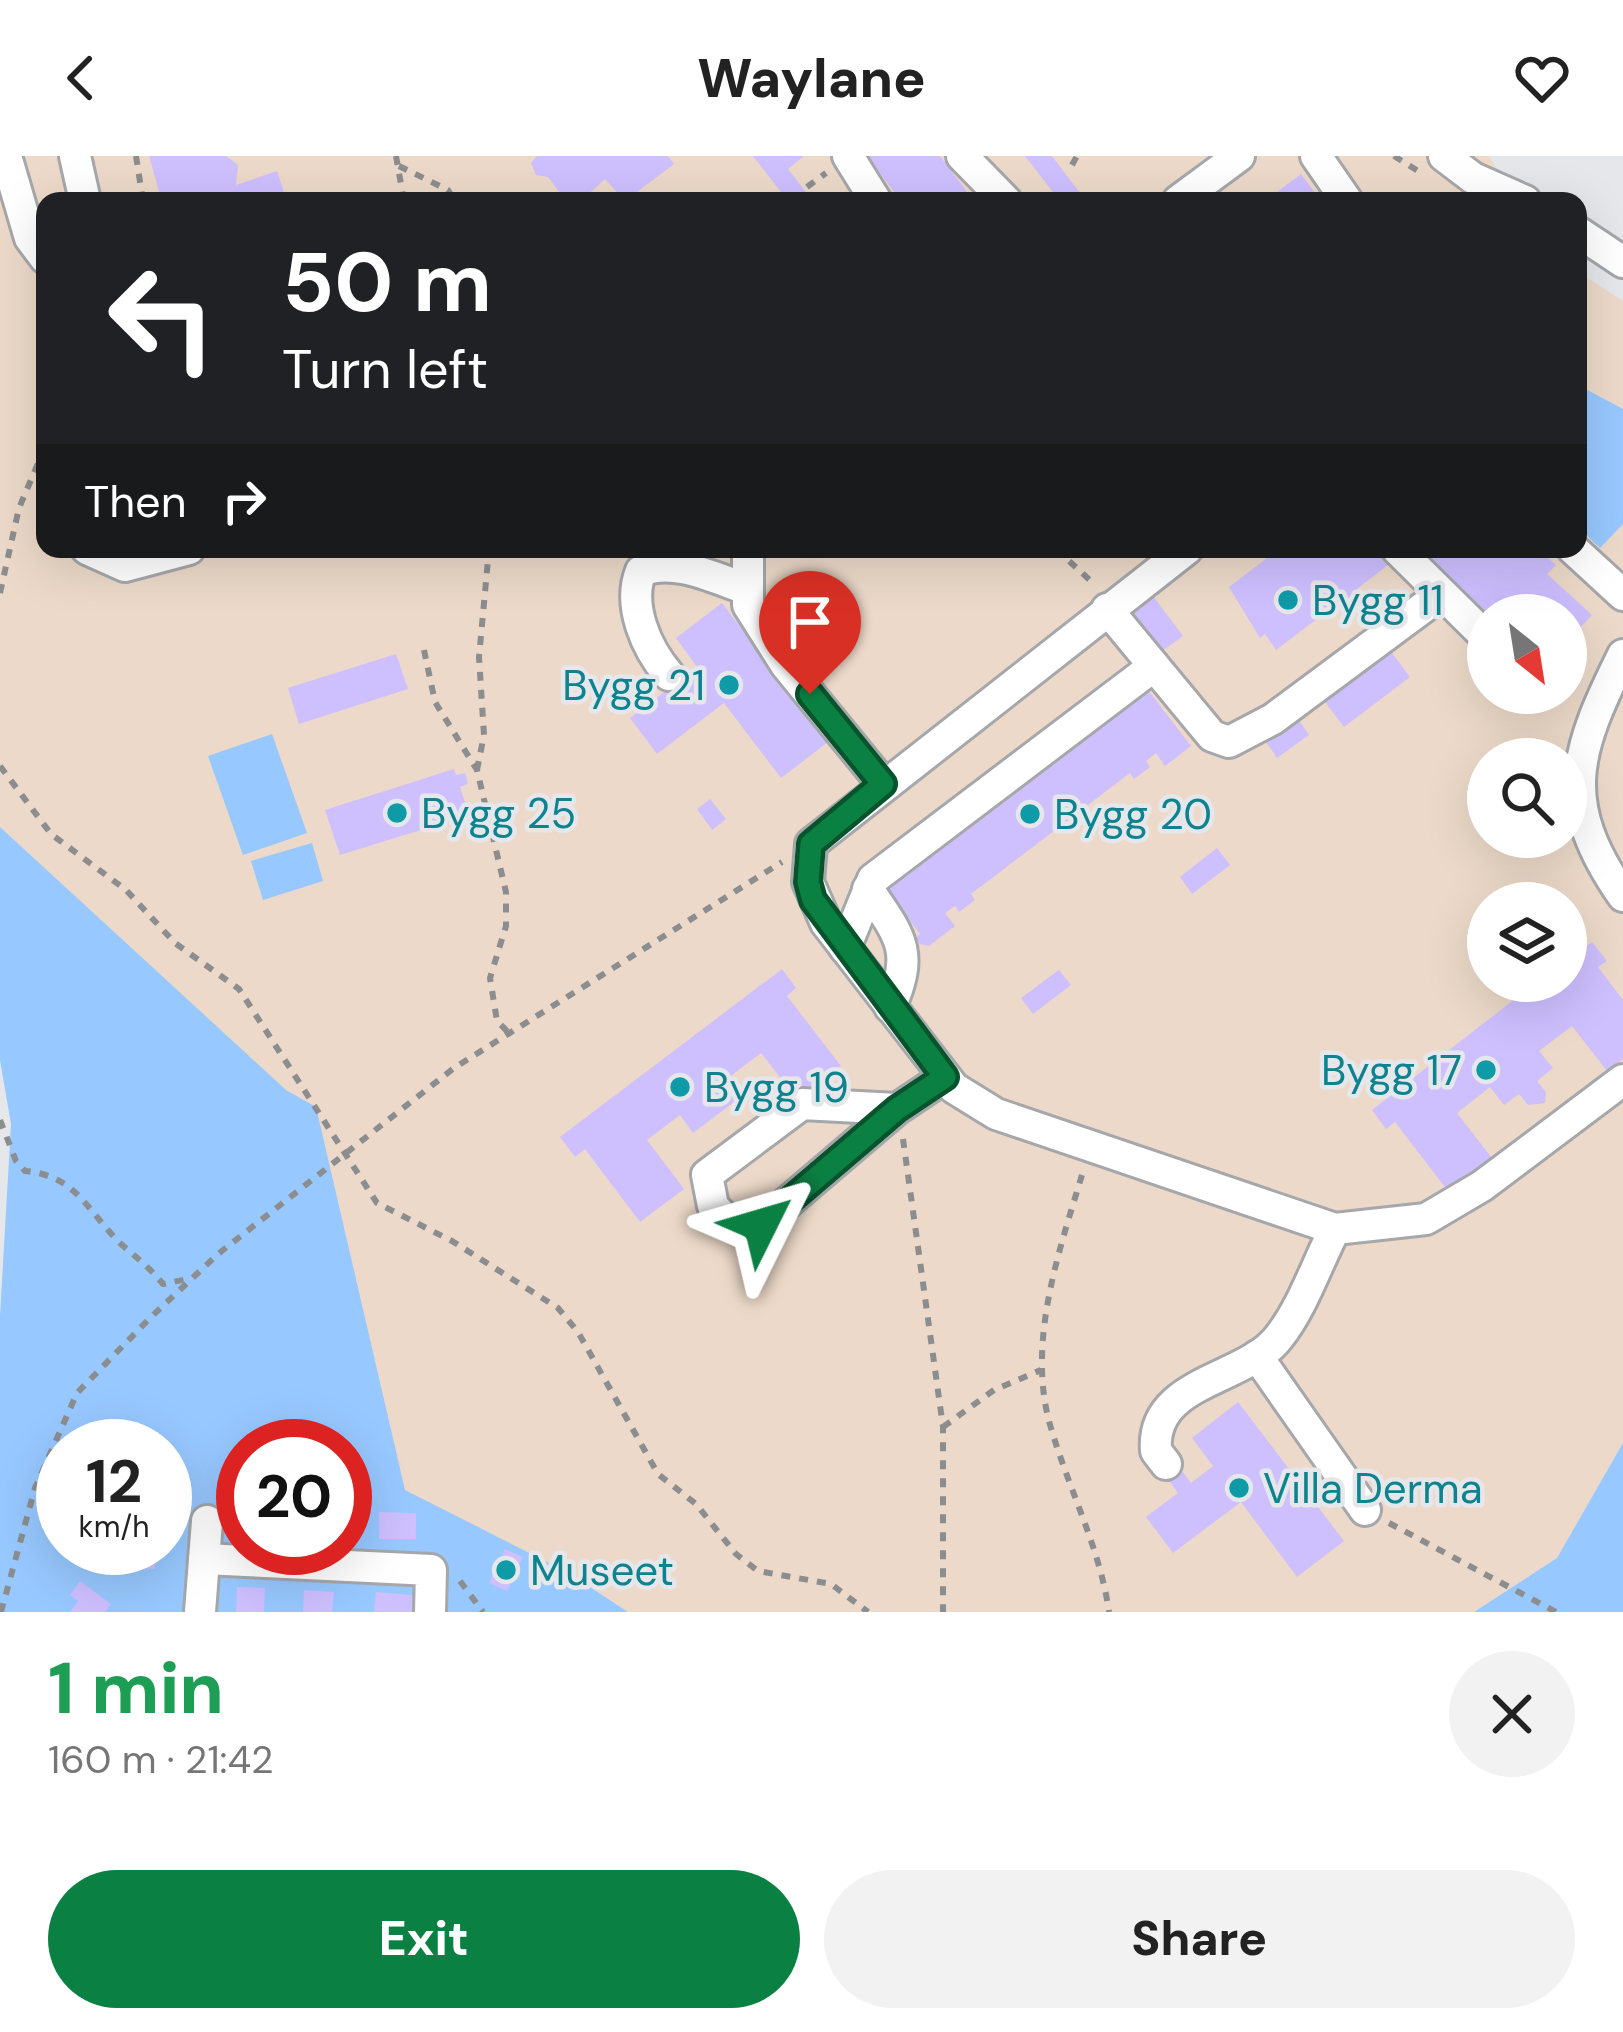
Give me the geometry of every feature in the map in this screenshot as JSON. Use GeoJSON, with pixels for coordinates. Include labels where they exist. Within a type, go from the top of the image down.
{"type":"FeatureCollection","features":[{"type":"Feature","properties":{"kind":"street"},"geometry":{"type":"LineString","coordinates":[[5,156],[36,246]]}},
{"type":"Feature","properties":{"kind":"street"},"geometry":{"type":"LineString","coordinates":[[75,156],[83,192]]}},
{"type":"Feature","properties":{"kind":"street"},"geometry":{"type":"LineString","coordinates":[[848,156],[870,192]]}},
{"type":"Feature","properties":{"kind":"street"},"geometry":{"type":"LineString","coordinates":[[962,156],[997,192]]}},
{"type":"Feature","properties":{"kind":"street"},"geometry":{"type":"LineString","coordinates":[[1190,192],[1239,156]]}},
{"type":"Feature","properties":{"kind":"street"},"geometry":{"type":"LineString","coordinates":[[1316,156],[1341,192]]}},
{"type":"Feature","properties":{"kind":"street"},"geometry":{"type":"LineString","coordinates":[[1444,156],[1473,178],[1505,192]]}},
{"type":"Feature","properties":{"kind":"street"},"geometry":{"type":"LineString","coordinates":[[1587,238],[1623,262]]}},
{"type":"Feature","properties":{"kind":"street"},"geometry":{"type":"LineString","coordinates":[[107,558],[125,566],[155,558]]}},
{"type":"Feature","properties":{"kind":"street"},"geometry":{"type":"LineString","coordinates":[[748,558],[748,605],[786,665],[883,784]]}},
{"type":"Feature","properties":{"kind":"street"},"geometry":{"type":"LineString","coordinates":[[1175,558],[811,844],[808,882],[813,900],[945,1077],[996,1114],[1335,1229],[1426,1219],[1482,1186],[1623,1081]]}},
{"type":"Feature","properties":{"kind":"street"},"geometry":{"type":"LineString","coordinates":[[1405,558],[1467,620]]}},
{"type":"Feature","properties":{"kind":"street"},"geometry":{"type":"LineString","coordinates":[[1583,558],[1623,595]]}},
{"type":"Feature","properties":{"kind":"street"},"geometry":{"type":"LineString","coordinates":[[669,675],[640,619],[635,586],[641,571],[656,564],[686,569],[746,590]]}},
{"type":"Feature","properties":{"kind":"street"},"geometry":{"type":"LineString","coordinates":[[1111,606],[1212,736],[1228,742],[1274,719],[1440,595]]}},
{"type":"Feature","properties":{"kind":"street"},"geometry":{"type":"LineString","coordinates":[[1623,655],[1580,750],[1579,778],[1582,822],[1623,896]]}},
{"type":"Feature","properties":{"kind":"street"},"geometry":{"type":"LineString","coordinates":[[845,948],[873,879],[1154,666]]}},
{"type":"Feature","properties":{"kind":"street"},"geometry":{"type":"LineString","coordinates":[[868,889],[896,930],[906,961],[890,1007]]}},
{"type":"Feature","properties":{"kind":"street"},"geometry":{"type":"LineString","coordinates":[[897,1109],[802,1104],[707,1175],[712,1206],[729,1223],[761,1225],[897,1109],[945,1077]]}},
{"type":"Feature","properties":{"kind":"street"},"geometry":{"type":"LineString","coordinates":[[1166,1464],[1156,1451],[1162,1419],[1203,1382],[1257,1356],[1279,1339],[1335,1229]]}},
{"type":"Feature","properties":{"kind":"street"},"geometry":{"type":"LineString","coordinates":[[1257,1356],[1365,1510]]}},
{"type":"Feature","properties":{"kind":"street"},"geometry":{"type":"LineString","coordinates":[[200,1612],[206,1521]]}},
{"type":"Feature","properties":{"kind":"street"},"geometry":{"type":"LineString","coordinates":[[204,1559],[430,1570],[430,1612]]}},
{"type":"Feature","properties":{"kind":"path"},"geometry":{"type":"LineString","coordinates":[[136,156],[142,192]]}},
{"type":"Feature","properties":{"kind":"path"},"geometry":{"type":"LineString","coordinates":[[396,156],[403,192]]}},
{"type":"Feature","properties":{"kind":"path"},"geometry":{"type":"LineString","coordinates":[[1072,165],[1077,156]]}},
{"type":"Feature","properties":{"kind":"path"},"geometry":{"type":"LineString","coordinates":[[399,166],[449,192]]}},
{"type":"Feature","properties":{"kind":"path"},"geometry":{"type":"LineString","coordinates":[[0,593],[19,508],[36,468]]}},
{"type":"Feature","properties":{"kind":"path"},"geometry":{"type":"LineString","coordinates":[[477,770],[484,735],[479,657],[488,558]]}},
{"type":"Feature","properties":{"kind":"path"},"geometry":{"type":"LineString","coordinates":[[1065,558],[1111,606]]}},
{"type":"Feature","properties":{"kind":"path"},"geometry":{"type":"LineString","coordinates":[[424,650],[435,702],[477,770],[506,892],[506,926],[490,978],[497,1021],[509,1034]]}},
{"type":"Feature","properties":{"kind":"path"},"geometry":{"type":"LineString","coordinates":[[0,766],[51,834],[126,890],[175,943],[239,989],[377,1204],[452,1241],[558,1308],[578,1332],[658,1474],[696,1504],[736,1554],[758,1571],[831,1584],[868,1612]]}},
{"type":"Feature","properties":{"kind":"path"},"geometry":{"type":"LineString","coordinates":[[1,1612],[35,1488],[77,1393],[192,1278],[344,1151],[509,1034],[811,844]]}},
{"type":"Feature","properties":{"kind":"path"},"geometry":{"type":"LineString","coordinates":[[897,1109],[915,1202],[943,1427],[944,1612]]}},
{"type":"Feature","properties":{"kind":"path"},"geometry":{"type":"LineString","coordinates":[[0,1120],[25,1172],[51,1173],[91,1202],[122,1244],[163,1284],[192,1278]]}},
{"type":"Feature","properties":{"kind":"path"},"geometry":{"type":"LineString","coordinates":[[1090,1147],[1052,1273],[1041,1370],[1049,1424],[1104,1576],[1109,1612]]}},
{"type":"Feature","properties":{"kind":"path"},"geometry":{"type":"LineString","coordinates":[[943,1427],[994,1390],[1041,1370]]}},
{"type":"Feature","properties":{"kind":"path"},"geometry":{"type":"LineString","coordinates":[[1365,1510],[1556,1612]]}},
{"type":"Feature","properties":{"kind":"shaded area"},"geometry":{"type":"Polygon","coordinates":[[[0,156],[1489,156],[1511,192],[36,192],[36,558],[1587,558],[1587,278],[1623,301],[1623,1443],[1557,1558],[1474,1612],[628,1612],[567,1572],[378,1480],[372,1419],[364,1419],[286,1091],[0,827],[0,156]]]}},
{"type":"Feature","properties":{"kind":"shaded area"},"geometry":{"type":"Polygon","coordinates":[[[1587,390],[1623,409],[1623,524],[1600,548],[1587,536],[1587,390]]]}},
{"type":"Feature","properties":{"kind":"shaded area"},"geometry":{"type":"Polygon","coordinates":[[[272,734],[307,833],[243,855],[208,756],[272,734]]]}},
{"type":"Feature","properties":{"kind":"shaded area"},"geometry":{"type":"Polygon","coordinates":[[[0,827],[286,1090],[316,1107],[405,1490],[567,1572],[628,1612],[0,1612],[0,1316],[11,1124],[0,1060],[0,827]]]}},
{"type":"Feature","properties":{"kind":"shaded area"},"geometry":{"type":"Polygon","coordinates":[[[312,843],[323,881],[263,900],[251,861],[312,843]]]}},
{"type":"Feature","properties":{"kind":"shaded area"},"geometry":{"type":"Polygon","coordinates":[[[1623,1443],[1623,1612],[1474,1612],[1557,1558],[1623,1443]]]}},
{"type":"Feature","properties":{"kind":"building"},"geometry":{"type":"Polygon","coordinates":[[[149,156],[226,156],[238,165],[236,185],[277,171],[284,192],[244,192],[159,192],[149,156]]]}},
{"type":"Feature","properties":{"kind":"building"},"geometry":{"type":"Polygon","coordinates":[[[537,156],[668,156],[674,164],[637,192],[617,192],[605,179],[591,192],[559,192],[548,177],[536,175],[531,163],[537,156]]]}},
{"type":"Feature","properties":{"kind":"building"},"geometry":{"type":"Polygon","coordinates":[[[753,156],[804,156],[788,169],[806,192],[781,192],[753,156]]]}},
{"type":"Feature","properties":{"kind":"building"},"geometry":{"type":"Polygon","coordinates":[[[867,156],[940,156],[967,192],[894,192],[867,156]]]}},
{"type":"Feature","properties":{"kind":"building"},"geometry":{"type":"Polygon","coordinates":[[[1025,156],[1052,156],[1079,192],[1053,192],[1025,156]]]}},
{"type":"Feature","properties":{"kind":"building"},"geometry":{"type":"Polygon","coordinates":[[[1301,174],[1314,192],[1277,192],[1301,174]]]}},
{"type":"Feature","properties":{"kind":"building","name":"Bygg 11"},"geometry":{"type":"Polygon","coordinates":[[[1267,558],[1385,558],[1389,564],[1357,589],[1364,598],[1350,608],[1343,599],[1276,650],[1265,634],[1260,638],[1229,587],[1267,558]]]}},
{"type":"Feature","properties":{"kind":"building"},"geometry":{"type":"Polygon","coordinates":[[[1429,558],[1549,558],[1556,565],[1547,574],[1569,594],[1467,594],[1429,558]]]}},
{"type":"Feature","properties":{"kind":"building"},"geometry":{"type":"Polygon","coordinates":[[[1153,596],[1183,636],[1155,656],[1125,617],[1153,596]]]}},
{"type":"Feature","properties":{"kind":"building","name":"Bygg 21"},"geometry":{"type":"Polygon","coordinates":[[[722,603],[828,742],[781,778],[724,703],[657,754],[630,718],[697,667],[676,638],[722,603]]]}},
{"type":"Feature","properties":{"kind":"building"},"geometry":{"type":"Polygon","coordinates":[[[1389,649],[1410,677],[1344,727],[1322,698],[1389,649]]]}},
{"type":"Feature","properties":{"kind":"building"},"geometry":{"type":"Polygon","coordinates":[[[396,654],[408,689],[299,724],[288,688],[396,654]]]}},
{"type":"Feature","properties":{"kind":"building","name":"Bygg 20"},"geometry":{"type":"Polygon","coordinates":[[[1148,690],[1191,746],[1165,766],[1156,753],[1146,761],[1150,767],[1134,779],[1130,773],[971,894],[975,900],[959,912],[955,906],[945,913],[955,926],[929,946],[920,944],[915,938],[920,934],[886,889],[1148,690]]]}},
{"type":"Feature","properties":{"kind":"building"},"geometry":{"type":"Polygon","coordinates":[[[1297,717],[1309,735],[1277,758],[1264,739],[1297,717]]]}},
{"type":"Feature","properties":{"kind":"building","name":"Bygg 25"},"geometry":{"type":"Polygon","coordinates":[[[454,769],[456,775],[465,773],[468,784],[460,787],[469,815],[340,855],[325,810],[454,769]]]}},
{"type":"Feature","properties":{"kind":"building"},"geometry":{"type":"Polygon","coordinates":[[[710,799],[726,819],[712,830],[697,809],[710,799]]]}},
{"type":"Feature","properties":{"kind":"building"},"geometry":{"type":"Polygon","coordinates":[[[1217,848],[1230,865],[1192,894],[1180,877],[1217,848]]]}},
{"type":"Feature","properties":{"kind":"building","name":"Bygg 17"},"geometry":{"type":"Polygon","coordinates":[[[1592,942],[1607,961],[1598,967],[1623,1000],[1623,1059],[1607,1071],[1572,1026],[1539,1051],[1553,1068],[1537,1081],[1546,1092],[1545,1103],[1528,1105],[1519,1094],[1504,1105],[1490,1087],[1457,1113],[1495,1162],[1451,1195],[1395,1122],[1386,1129],[1372,1110],[1511,1002],[1587,1002],[1587,945],[1592,942]]]}},
{"type":"Feature","properties":{"kind":"building","name":"Bygg 19"},"geometry":{"type":"Polygon","coordinates":[[[782,969],[796,988],[787,996],[841,1066],[797,1099],[761,1053],[728,1078],[742,1096],[693,1133],[680,1115],[647,1140],[684,1189],[640,1222],[585,1149],[575,1157],[560,1137],[782,969]]]}},
{"type":"Feature","properties":{"kind":"building"},"geometry":{"type":"Polygon","coordinates":[[[1059,970],[1071,985],[1033,1014],[1021,998],[1059,970]]]}},
{"type":"Feature","properties":{"kind":"building","name":"Villa Derma"},"geometry":{"type":"Polygon","coordinates":[[[1238,1402],[1344,1541],[1297,1577],[1241,1502],[1173,1553],[1146,1517],[1178,1493],[1170,1482],[1183,1472],[1191,1483],[1213,1466],[1192,1438],[1238,1402]]]}},
{"type":"Feature","properties":{"kind":"building"},"geometry":{"type":"Polygon","coordinates":[[[379,1512],[416,1513],[416,1539],[379,1539],[379,1512]]]}},
{"type":"Feature","properties":{"kind":"building","name":"Museet"},"geometry":{"type":"Polygon","coordinates":[[[505,1549],[523,1557],[507,1591],[489,1583],[505,1549]]]}},
{"type":"Feature","properties":{"kind":"building"},"geometry":{"type":"Polygon","coordinates":[[[80,1581],[111,1604],[105,1612],[70,1612],[78,1601],[70,1595],[80,1581]]]}},
{"type":"Feature","properties":{"kind":"building"},"geometry":{"type":"Polygon","coordinates":[[[237,1587],[265,1588],[264,1612],[236,1612],[237,1587]]]}},
{"type":"Feature","properties":{"kind":"building"},"geometry":{"type":"Polygon","coordinates":[[[304,1590],[334,1592],[332,1612],[303,1612],[304,1590]]]}},
{"type":"Feature","properties":{"kind":"building"},"geometry":{"type":"Polygon","coordinates":[[[376,1592],[413,1595],[412,1612],[374,1612],[376,1592]]]}},
{"type":"Feature","properties":{"kind":"place","name":"Bygg 11"},"geometry":{"type":"Point","coordinates":[1288,600]}},
{"type":"Feature","properties":{"kind":"place","name":"Bygg 21"},"geometry":{"type":"Point","coordinates":[729,685]}},
{"type":"Feature","properties":{"kind":"place","name":"Bygg 25"},"geometry":{"type":"Point","coordinates":[397,813]}},
{"type":"Feature","properties":{"kind":"place","name":"Bygg 20"},"geometry":{"type":"Point","coordinates":[1030,814]}},
{"type":"Feature","properties":{"kind":"place","name":"Bygg 17"},"geometry":{"type":"Point","coordinates":[1486,1070]}},
{"type":"Feature","properties":{"kind":"place","name":"Bygg 19"},"geometry":{"type":"Point","coordinates":[680,1087]}},
{"type":"Feature","properties":{"kind":"place","name":"Villa Derma"},"geometry":{"type":"Point","coordinates":[1239,1488]}},
{"type":"Feature","properties":{"kind":"place","name":"Museet"},"geometry":{"type":"Point","coordinates":[506,1570]}},
{"type":"Feature","properties":{"kind":"route"},"geometry":{"type":"LineString","coordinates":[[761,1225],[897,1109],[945,1077],[813,900],[808,882],[811,844],[883,784],[810,694]]}}]}
